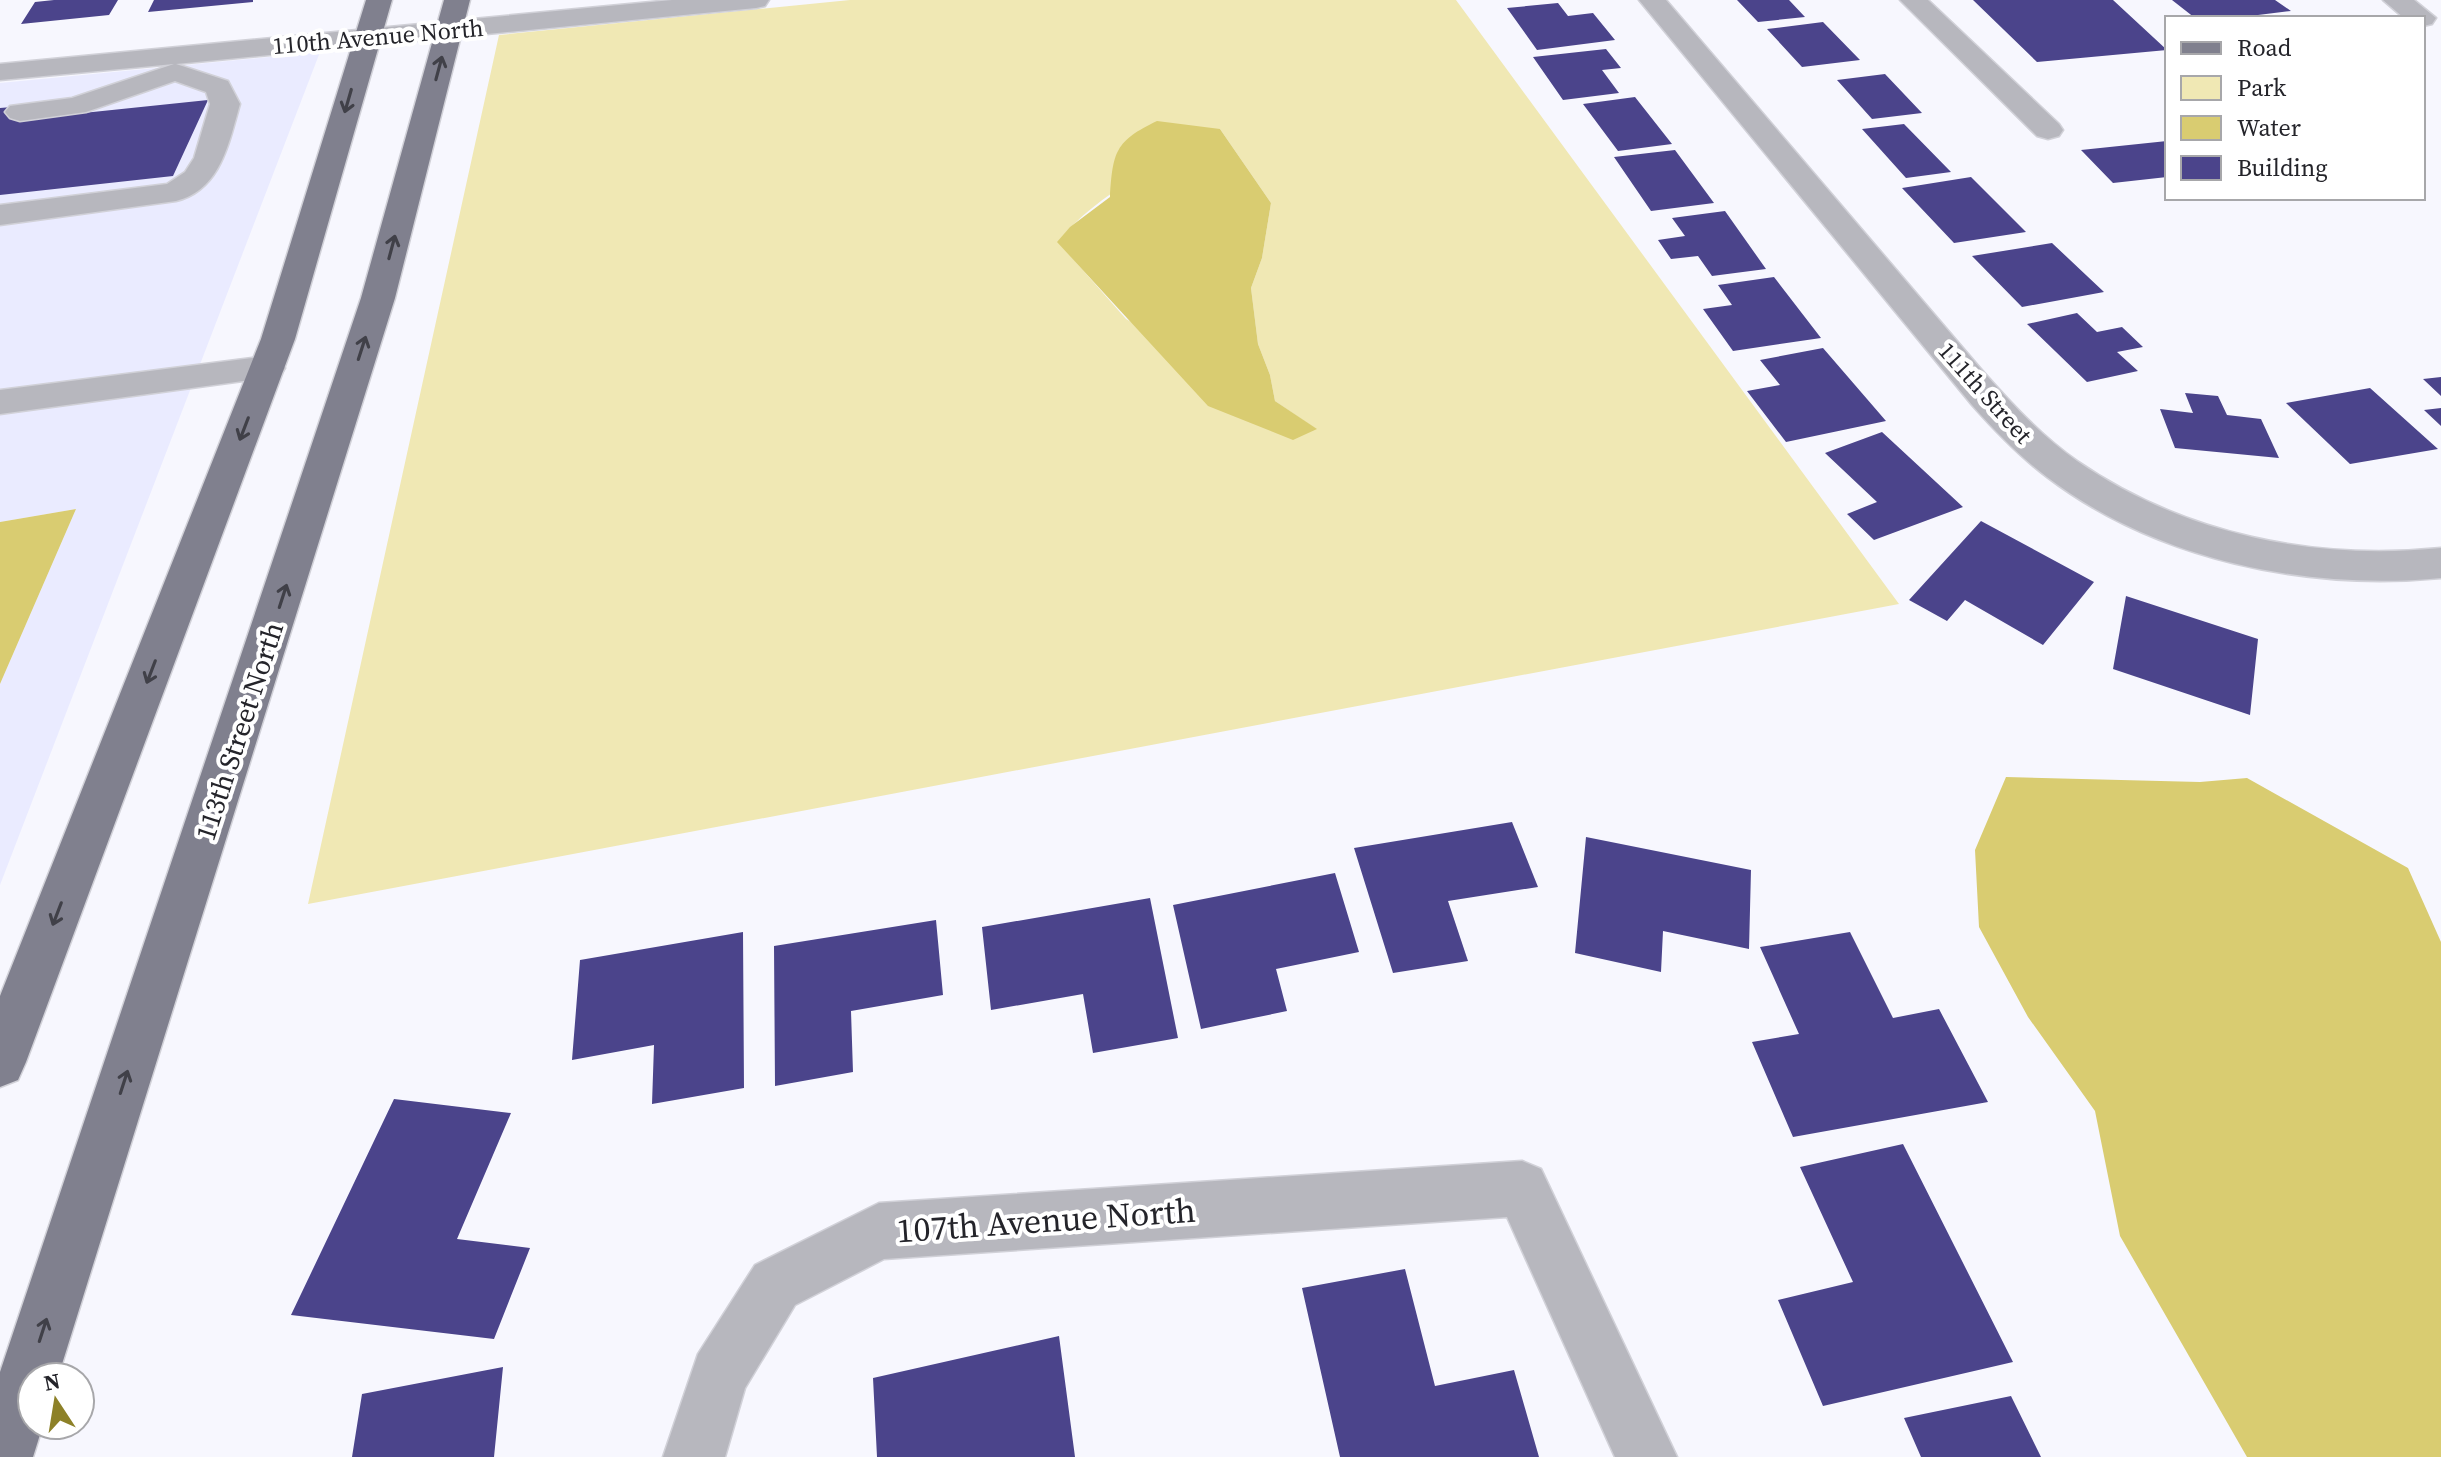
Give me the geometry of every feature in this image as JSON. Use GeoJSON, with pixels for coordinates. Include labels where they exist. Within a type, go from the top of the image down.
{"type":"FeatureCollection","features":[{"type":"Feature","properties":{"kind":"main road"},"geometry":{"type":"LineString","coordinates":[[0,1062],[267,368],[379,0]]}},
{"type":"Feature","properties":{"kind":"main road","name":"113th Street North"},"geometry":{"type":"LineString","coordinates":[[2,1457],[378,298],[457,0]]}},
{"type":"Feature","properties":{"kind":"street","name":"110th Avenue North"},"geometry":{"type":"LineString","coordinates":[[0,72],[177,64],[367,38],[756,0]]}},
{"type":"Feature","properties":{"kind":"street","name":"111th Street"},"geometry":{"type":"LineString","coordinates":[[1652,0],[1810,195],[2021,436],[2063,470],[2113,503],[2185,533],[2285,560],[2352,568],[2435,571]]}},
{"type":"Feature","properties":{"kind":"street"},"geometry":{"type":"LineString","coordinates":[[1913,0],[2048,130]]}},
{"type":"Feature","properties":{"kind":"street"},"geometry":{"type":"LineString","coordinates":[[2396,0],[2419,16]]}},
{"type":"Feature","properties":{"kind":"street"},"geometry":{"type":"LineString","coordinates":[[0,215],[176,192],[196,178],[209,158],[225,104],[218,87],[177,64],[76,106],[20,112]]}},
{"type":"Feature","properties":{"kind":"street"},"geometry":{"type":"LineString","coordinates":[[0,402],[267,368]]}},
{"type":"Feature","properties":{"kind":"street","name":"107th Avenue North"},"geometry":{"type":"LineString","coordinates":[[694,1457],[719,1375],[775,1285],[879,1231],[1522,1188],[1646,1457]]}},
{"type":"Feature","properties":{"kind":"shaded area"},"geometry":{"type":"Polygon","coordinates":[[[320,52],[0,885],[0,684],[76,509],[0,522],[0,83],[320,52]]]}},
{"type":"Feature","properties":{"kind":"green space"},"geometry":{"type":"Polygon","coordinates":[[[850,0],[1456,0],[1899,604],[308,904],[499,35],[850,0]],[[1220,129],[1112,193],[1074,224],[1058,242],[1126,319],[1316,429],[1275,401],[1270,375],[1258,344],[1251,288],[1262,258],[1271,203],[1220,129]]]}},
{"type":"Feature","properties":{"kind":"water"},"geometry":{"type":"Polygon","coordinates":[[[1157,121],[1220,129],[1271,203],[1262,258],[1251,288],[1258,344],[1270,375],[1275,401],[1317,429],[1293,440],[1208,406],[1057,242],[1070,227],[1110,197],[1115,158],[1119,150],[1132,135],[1157,121]]]}},
{"type":"Feature","properties":{"kind":"water"},"geometry":{"type":"Polygon","coordinates":[[[76,509],[0,684],[0,522],[76,509]]]}},
{"type":"Feature","properties":{"kind":"water"},"geometry":{"type":"Polygon","coordinates":[[[2006,777],[2200,782],[2247,778],[2408,868],[2441,942],[2441,1457],[2247,1457],[2120,1236],[2095,1111],[2028,1017],[1979,927],[1975,850],[2006,777]]]}},
{"type":"Feature","properties":{"kind":"building"},"geometry":{"type":"Polygon","coordinates":[[[118,0],[109,15],[21,24],[35,2],[118,0]]]}},
{"type":"Feature","properties":{"kind":"building"},"geometry":{"type":"Polygon","coordinates":[[[154,0],[253,0],[253,2],[148,12],[154,0]]]}},
{"type":"Feature","properties":{"kind":"building"},"geometry":{"type":"Polygon","coordinates":[[[1737,0],[1789,0],[1805,17],[1758,22],[1737,0]]]}},
{"type":"Feature","properties":{"kind":"building"},"geometry":{"type":"Polygon","coordinates":[[[1973,0],[2113,0],[2165,48],[2165,50],[2037,62],[1973,0]]]}},
{"type":"Feature","properties":{"kind":"building"},"geometry":{"type":"Polygon","coordinates":[[[2172,0],[2275,0],[2291,11],[2250,16],[2192,16],[2172,0]]]}},
{"type":"Feature","properties":{"kind":"building"},"geometry":{"type":"Polygon","coordinates":[[[1558,3],[1568,16],[1593,13],[1615,40],[1537,50],[1507,8],[1558,3]]]}},
{"type":"Feature","properties":{"kind":"building"},"geometry":{"type":"Polygon","coordinates":[[[1823,22],[1860,60],[1802,67],[1767,29],[1823,22]]]}},
{"type":"Feature","properties":{"kind":"building"},"geometry":{"type":"Polygon","coordinates":[[[1606,49],[1621,68],[1602,70],[1619,93],[1563,100],[1533,57],[1606,49]]]}},
{"type":"Feature","properties":{"kind":"building"},"geometry":{"type":"Polygon","coordinates":[[[1885,74],[1922,113],[1872,119],[1837,80],[1885,74]]]}},
{"type":"Feature","properties":{"kind":"building"},"geometry":{"type":"Polygon","coordinates":[[[1635,97],[1672,144],[1618,151],[1583,104],[1635,97]]]}},
{"type":"Feature","properties":{"kind":"building"},"geometry":{"type":"Polygon","coordinates":[[[208,100],[173,176],[0,195],[0,108],[24,106],[16,120],[208,100]]]}},
{"type":"Feature","properties":{"kind":"building"},"geometry":{"type":"Polygon","coordinates":[[[1904,124],[1951,172],[1906,178],[1862,129],[1904,124]]]}},
{"type":"Feature","properties":{"kind":"building"},"geometry":{"type":"Polygon","coordinates":[[[2165,141],[2165,177],[2113,183],[2081,150],[2165,141]]]}},
{"type":"Feature","properties":{"kind":"building"},"geometry":{"type":"Polygon","coordinates":[[[1675,150],[1714,203],[1651,211],[1614,157],[1675,150]]]}},
{"type":"Feature","properties":{"kind":"building"},"geometry":{"type":"Polygon","coordinates":[[[1971,177],[2026,232],[1954,243],[1902,188],[1971,177]]]}},
{"type":"Feature","properties":{"kind":"building"},"geometry":{"type":"Polygon","coordinates":[[[1725,211],[1766,269],[1712,276],[1698,256],[1671,259],[1658,240],[1685,236],[1672,218],[1725,211]]]}},
{"type":"Feature","properties":{"kind":"building"},"geometry":{"type":"Polygon","coordinates":[[[2052,243],[2104,292],[2022,307],[1972,256],[2052,243]]]}},
{"type":"Feature","properties":{"kind":"building"},"geometry":{"type":"Polygon","coordinates":[[[1774,277],[1821,338],[1733,351],[1703,309],[1732,305],[1718,285],[1774,277]]]}},
{"type":"Feature","properties":{"kind":"building"},"geometry":{"type":"Polygon","coordinates":[[[2077,313],[2097,332],[2122,327],[2143,347],[2117,352],[2138,371],[2087,382],[2027,324],[2077,313]]]}},
{"type":"Feature","properties":{"kind":"building"},"geometry":{"type":"Polygon","coordinates":[[[1823,348],[1886,421],[1786,442],[1747,391],[1780,385],[1760,360],[1823,348]]]}},
{"type":"Feature","properties":{"kind":"building"},"geometry":{"type":"Polygon","coordinates":[[[2441,377],[2441,396],[2423,379],[2441,377]]]}},
{"type":"Feature","properties":{"kind":"building"},"geometry":{"type":"Polygon","coordinates":[[[2370,388],[2438,449],[2350,464],[2286,403],[2370,388]]]}},
{"type":"Feature","properties":{"kind":"building"},"geometry":{"type":"Polygon","coordinates":[[[2185,393],[2218,396],[2227,415],[2261,419],[2279,458],[2175,448],[2160,409],[2193,413],[2185,393]]]}},
{"type":"Feature","properties":{"kind":"building"},"geometry":{"type":"Polygon","coordinates":[[[2441,408],[2441,426],[2424,410],[2441,408]]]}},
{"type":"Feature","properties":{"kind":"building"},"geometry":{"type":"Polygon","coordinates":[[[1882,432],[1963,507],[1874,540],[1847,514],[1877,502],[1825,453],[1882,432]]]}},
{"type":"Feature","properties":{"kind":"building"},"geometry":{"type":"Polygon","coordinates":[[[1981,521],[2094,582],[2043,645],[1965,600],[1947,621],[1909,600],[1981,521]]]}},
{"type":"Feature","properties":{"kind":"building"},"geometry":{"type":"Polygon","coordinates":[[[2126,596],[2258,639],[2250,715],[2113,669],[2126,596]]]}},
{"type":"Feature","properties":{"kind":"building"},"geometry":{"type":"Polygon","coordinates":[[[1512,822],[1538,887],[1448,901],[1468,961],[1393,973],[1354,848],[1512,822]]]}},
{"type":"Feature","properties":{"kind":"building"},"geometry":{"type":"Polygon","coordinates":[[[1586,837],[1751,870],[1749,949],[1663,931],[1661,972],[1575,953],[1586,837]]]}},
{"type":"Feature","properties":{"kind":"building"},"geometry":{"type":"Polygon","coordinates":[[[1335,873],[1359,952],[1276,969],[1287,1011],[1201,1029],[1173,905],[1335,873]]]}},
{"type":"Feature","properties":{"kind":"building"},"geometry":{"type":"Polygon","coordinates":[[[1150,898],[1178,1038],[1093,1053],[1083,994],[991,1010],[982,927],[1150,898]]]}},
{"type":"Feature","properties":{"kind":"building"},"geometry":{"type":"Polygon","coordinates":[[[936,920],[943,995],[851,1011],[853,1072],[775,1086],[774,946],[936,920]]]}},
{"type":"Feature","properties":{"kind":"building"},"geometry":{"type":"Polygon","coordinates":[[[743,932],[744,1088],[652,1104],[654,1045],[572,1060],[580,960],[743,932]]]}},
{"type":"Feature","properties":{"kind":"building"},"geometry":{"type":"Polygon","coordinates":[[[1850,932],[1893,1018],[1939,1009],[1988,1102],[1793,1137],[1752,1042],[1799,1034],[1760,947],[1850,932]]]}},
{"type":"Feature","properties":{"kind":"building"},"geometry":{"type":"Polygon","coordinates":[[[394,1099],[511,1113],[457,1239],[530,1248],[494,1339],[291,1315],[394,1099]]]}},
{"type":"Feature","properties":{"kind":"building"},"geometry":{"type":"Polygon","coordinates":[[[1903,1144],[2013,1362],[1823,1406],[1778,1300],[1853,1282],[1800,1167],[1903,1144]]]}},
{"type":"Feature","properties":{"kind":"building"},"geometry":{"type":"Polygon","coordinates":[[[1405,1269],[1435,1386],[1514,1370],[1539,1457],[1340,1457],[1302,1288],[1405,1269]]]}},
{"type":"Feature","properties":{"kind":"building"},"geometry":{"type":"Polygon","coordinates":[[[1059,1336],[1075,1457],[877,1457],[873,1378],[1059,1336]]]}},
{"type":"Feature","properties":{"kind":"building"},"geometry":{"type":"Polygon","coordinates":[[[503,1367],[494,1457],[352,1457],[362,1394],[503,1367]]]}},
{"type":"Feature","properties":{"kind":"building"},"geometry":{"type":"Polygon","coordinates":[[[2011,1396],[2041,1457],[1921,1457],[1904,1418],[2011,1396]]]}}]}
